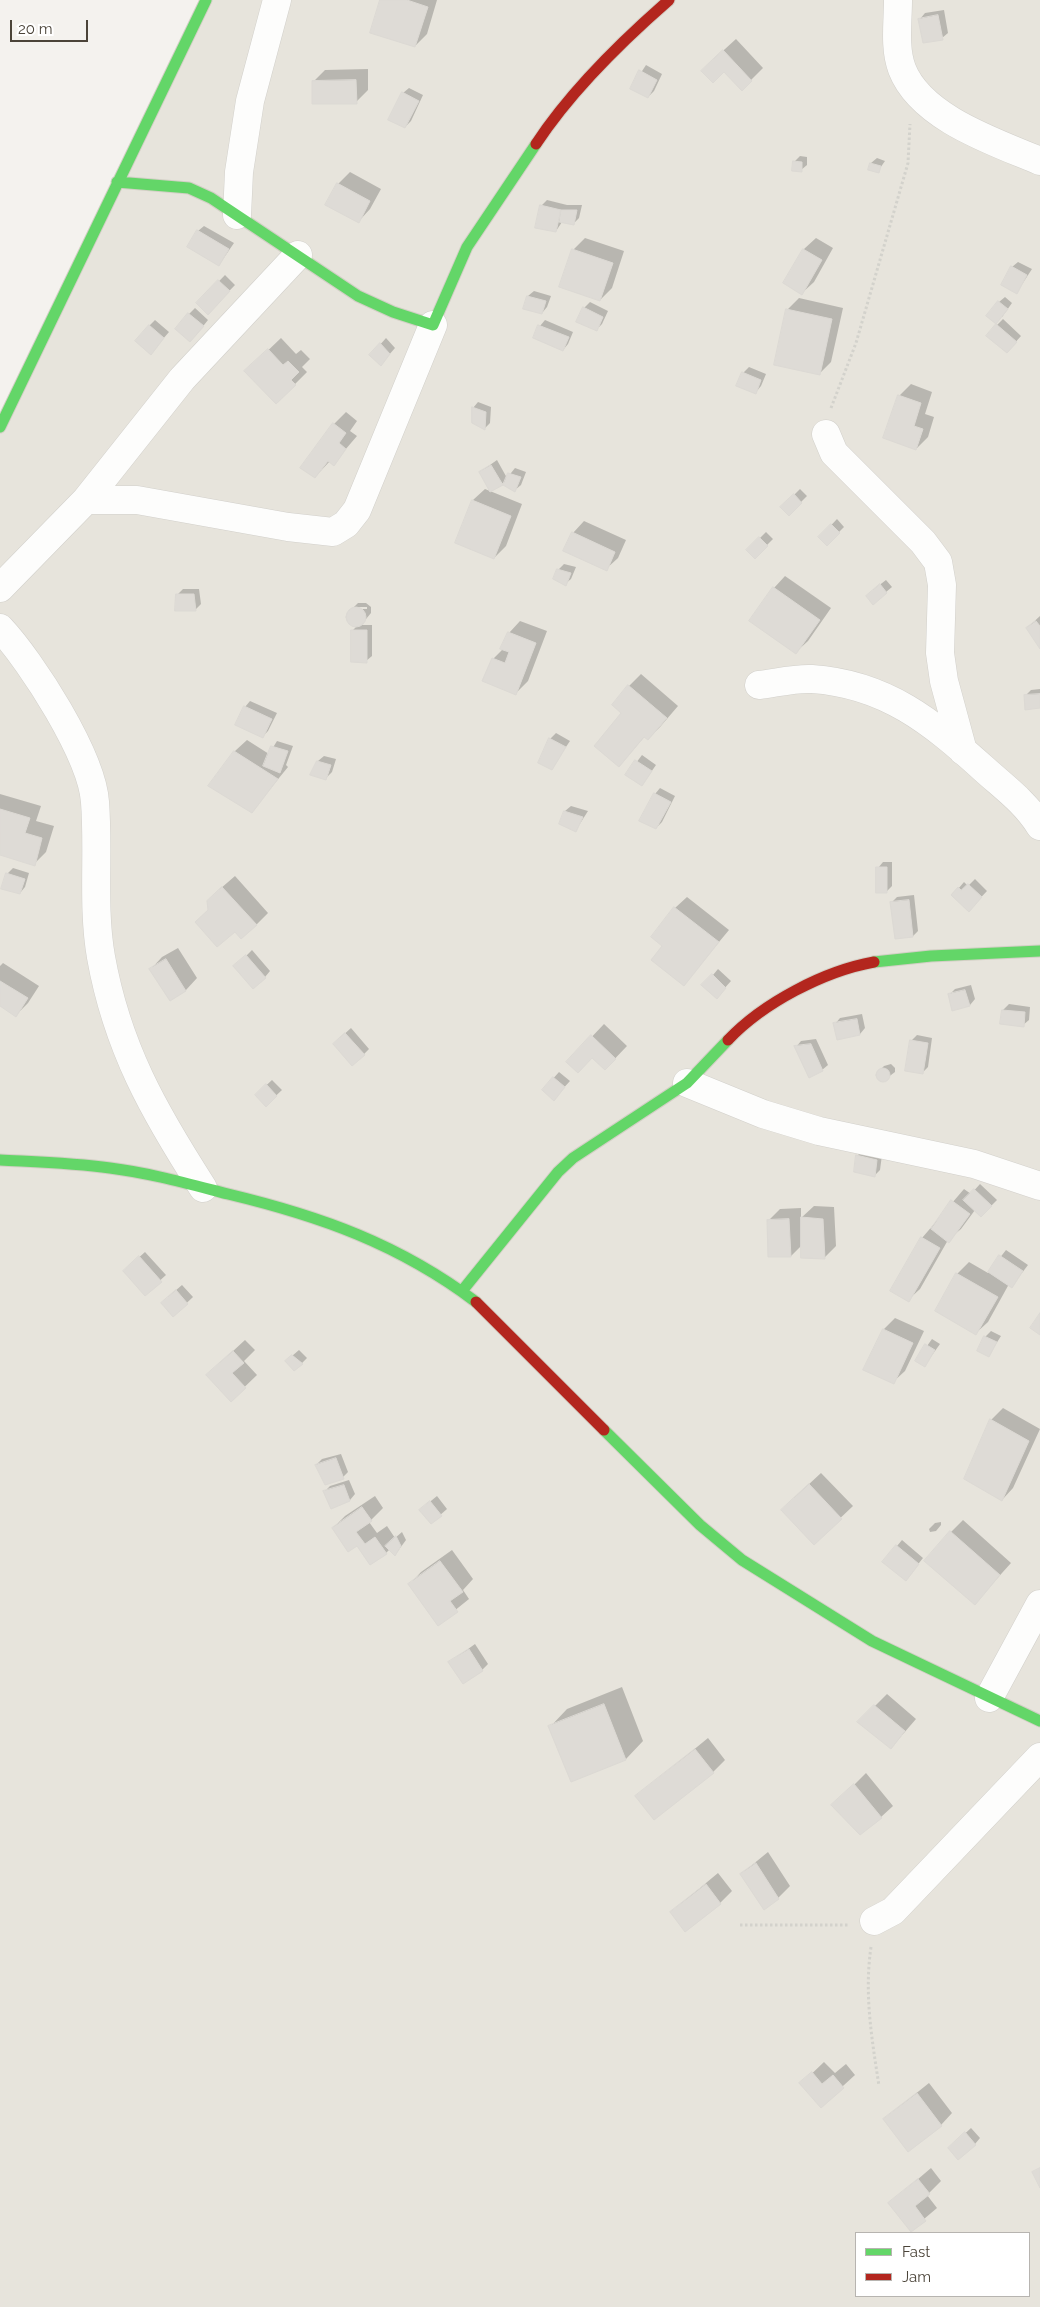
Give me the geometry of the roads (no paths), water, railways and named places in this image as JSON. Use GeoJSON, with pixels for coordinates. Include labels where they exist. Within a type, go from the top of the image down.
{"type":"FeatureCollection","features":[{"type":"Feature","properties":{"kind":"street"},"geometry":{"type":"LineString","coordinates":[[0,427],[116,182],[206,0]]}},
{"type":"Feature","properties":{"kind":"street"},"geometry":{"type":"LineString","coordinates":[[237,215],[239,172],[250,101],[277,0]]}},
{"type":"Feature","properties":{"kind":"street"},"geometry":{"type":"LineString","coordinates":[[86,500],[137,500],[288,527],[333,532],[346,524],[357,510],[467,246],[548,126],[630,34],[669,0]]}},
{"type":"Feature","properties":{"kind":"street"},"geometry":{"type":"LineString","coordinates":[[898,0],[898,52],[902,69],[920,97],[938,112],[982,137],[1040,161]]}},
{"type":"Feature","properties":{"kind":"street"},"geometry":{"type":"LineString","coordinates":[[116,182],[189,188],[211,198],[358,296],[393,312],[433,325]]}},
{"type":"Feature","properties":{"kind":"street"},"geometry":{"type":"LineString","coordinates":[[0,588],[86,500],[182,379],[298,255]]}},
{"type":"Feature","properties":{"kind":"street"},"geometry":{"type":"LineString","coordinates":[[826,434],[834,453],[923,542],[938,562],[942,585],[940,653],[944,681],[963,751]]}},
{"type":"Feature","properties":{"kind":"street"},"geometry":{"type":"LineString","coordinates":[[0,628],[25,658],[42,685],[66,725],[85,767],[95,800],[96,896],[101,956],[116,1021],[141,1084],[170,1137],[203,1188]]}},
{"type":"Feature","properties":{"kind":"street"},"geometry":{"type":"LineString","coordinates":[[759,685],[811,679],[853,685],[888,698],[938,728],[1001,785],[1020,799],[1040,826]]}},
{"type":"Feature","properties":{"kind":"street"},"geometry":{"type":"LineString","coordinates":[[462,1291],[568,1163],[687,1083],[741,1026],[783,998],[839,970],[872,962],[931,956],[1040,951]]}},
{"type":"Feature","properties":{"kind":"street"},"geometry":{"type":"LineString","coordinates":[[687,1083],[763,1114],[818,1131],[974,1164],[1040,1186]]}},
{"type":"Feature","properties":{"kind":"street"},"geometry":{"type":"LineString","coordinates":[[0,1160],[125,1170],[292,1209],[362,1234],[415,1260],[462,1291],[485,1310],[694,1519],[742,1560],[872,1640],[1040,1721]]}},
{"type":"Feature","properties":{"kind":"street"},"geometry":{"type":"LineString","coordinates":[[989,1698],[1040,1604]]}},
{"type":"Feature","properties":{"kind":"street"},"geometry":{"type":"LineString","coordinates":[[874,1921],[893,1911],[1040,1757]]}}]}
